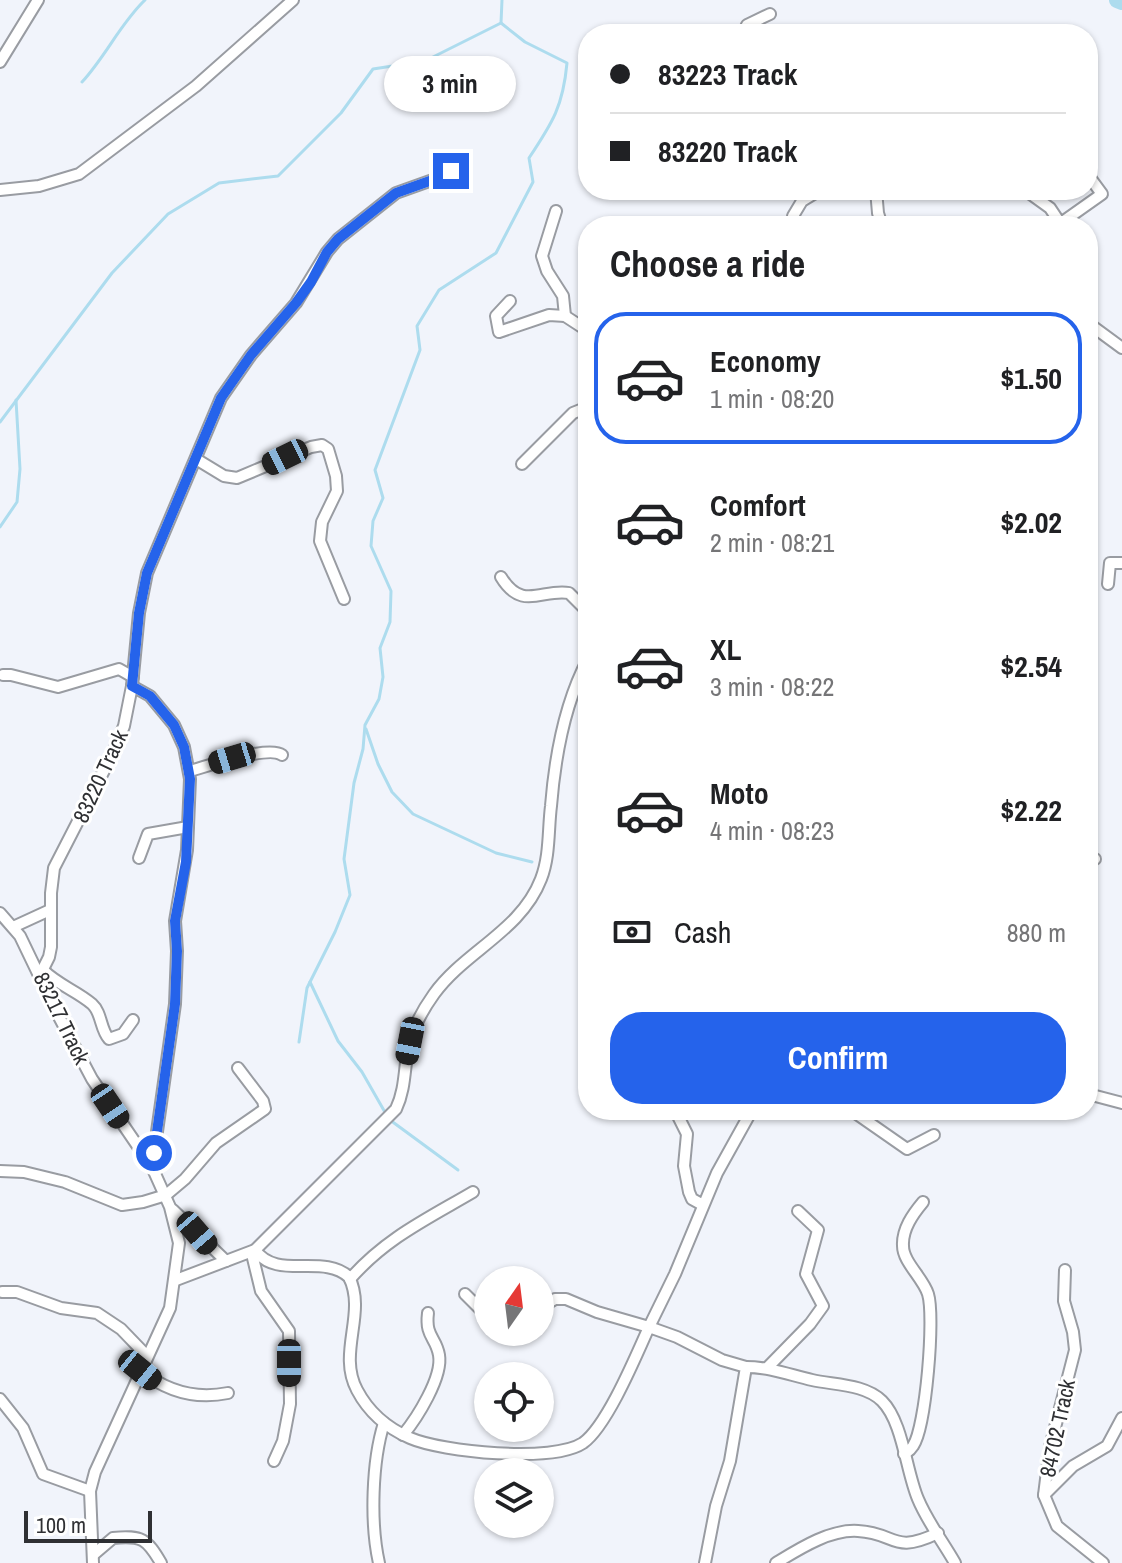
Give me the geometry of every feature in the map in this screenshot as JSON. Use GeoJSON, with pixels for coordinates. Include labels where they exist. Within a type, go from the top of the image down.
{"type":"FeatureCollection","features":[{"type":"Feature","properties":{"kind":"street"},"geometry":{"type":"LineString","coordinates":[[0,62],[38,0]]}},
{"type":"Feature","properties":{"kind":"street"},"geometry":{"type":"LineString","coordinates":[[0,190],[39,186],[79,174],[196,86],[293,0]]}},
{"type":"Feature","properties":{"kind":"street"},"geometry":{"type":"LineString","coordinates":[[749,24],[770,14]]}},
{"type":"Feature","properties":{"kind":"street","name":"83220 Track"},"geometry":{"type":"LineString","coordinates":[[42,972],[51,947],[50,910],[54,868],[124,726],[147,573],[227,388],[296,303],[333,245],[396,193],[438,178],[456,166]]}},
{"type":"Feature","properties":{"kind":"street"},"geometry":{"type":"LineString","coordinates":[[793,216],[804,200]]}},
{"type":"Feature","properties":{"kind":"street"},"geometry":{"type":"LineString","coordinates":[[1039,200],[1056,216]]}},
{"type":"Feature","properties":{"kind":"street"},"geometry":{"type":"LineString","coordinates":[[1074,216],[1096,200]]}},
{"type":"Feature","properties":{"kind":"street"},"geometry":{"type":"LineString","coordinates":[[556,211],[542,256],[547,271],[563,296],[565,316]]}},
{"type":"Feature","properties":{"kind":"street"},"geometry":{"type":"LineString","coordinates":[[510,301],[496,316],[495,324],[499,332],[540,316],[565,316],[578,324]]}},
{"type":"Feature","properties":{"kind":"street"},"geometry":{"type":"LineString","coordinates":[[1098,330],[1122,348]]}},
{"type":"Feature","properties":{"kind":"street"},"geometry":{"type":"LineString","coordinates":[[522,464],[578,411]]}},
{"type":"Feature","properties":{"kind":"street"},"geometry":{"type":"LineString","coordinates":[[196,459],[224,476],[237,478],[311,447],[322,445],[328,449],[338,485],[336,497],[322,522],[320,541],[344,599]]}},
{"type":"Feature","properties":{"kind":"street"},"geometry":{"type":"LineString","coordinates":[[1108,584],[1110,563],[1122,563]]}},
{"type":"Feature","properties":{"kind":"street"},"geometry":{"type":"LineString","coordinates":[[501,577],[510,588],[527,596],[569,593],[578,602]]}},
{"type":"Feature","properties":{"kind":"street"},"geometry":{"type":"LineString","coordinates":[[3,675],[58,687],[119,669],[150,696],[174,725],[184,747],[190,771],[186,862],[175,921],[175,1004],[152,1167]]}},
{"type":"Feature","properties":{"kind":"street"},"geometry":{"type":"LineString","coordinates":[[176,1280],[253,1251],[278,1229],[333,1169],[391,1116],[403,1092],[410,1041],[435,992],[512,922],[534,893],[547,856],[561,737],[578,683]]}},
{"type":"Feature","properties":{"kind":"street"},"geometry":{"type":"LineString","coordinates":[[129,701],[150,696]]}},
{"type":"Feature","properties":{"kind":"street"},"geometry":{"type":"LineString","coordinates":[[190,771],[272,750],[282,755]]}},
{"type":"Feature","properties":{"kind":"street"},"geometry":{"type":"LineString","coordinates":[[139,858],[148,834],[188,827]]}},
{"type":"Feature","properties":{"kind":"street"},"geometry":{"type":"LineString","coordinates":[[13,927],[50,910]]}},
{"type":"Feature","properties":{"kind":"street","name":"83217 Track"},"geometry":{"type":"LineString","coordinates":[[0,913],[13,927],[42,972],[58,1015],[92,1079],[152,1167],[166,1195],[179,1243],[170,1308],[105,1448],[90,1491]]}},
{"type":"Feature","properties":{"kind":"street"},"geometry":{"type":"LineString","coordinates":[[42,972],[94,1006],[104,1034],[109,1039],[123,1034],[133,1020]]}},
{"type":"Feature","properties":{"kind":"street"},"geometry":{"type":"LineString","coordinates":[[0,1171],[24,1172],[65,1182],[122,1205],[166,1195],[185,1179],[216,1143],[265,1109],[263,1101],[238,1068]]}},
{"type":"Feature","properties":{"kind":"street"},"geometry":{"type":"LineString","coordinates":[[1098,1097],[1122,1103]]}},
{"type":"Feature","properties":{"kind":"street"},"geometry":{"type":"LineString","coordinates":[[680,1120],[687,1134],[684,1166],[689,1192],[692,1199],[703,1205]]}},
{"type":"Feature","properties":{"kind":"street"},"geometry":{"type":"LineString","coordinates":[[253,1251],[265,1261],[334,1268],[350,1279],[354,1289],[355,1316],[348,1360],[350,1374],[367,1405],[384,1423],[403,1435],[434,1445],[473,1451],[534,1453],[576,1447],[598,1428],[679,1266],[703,1205],[747,1120]]}},
{"type":"Feature","properties":{"kind":"street"},"geometry":{"type":"LineString","coordinates":[[867,1120],[887,1138],[907,1149],[934,1135]]}},
{"type":"Feature","properties":{"kind":"street"},"geometry":{"type":"LineString","coordinates":[[350,1279],[375,1254],[415,1223],[473,1192]]}},
{"type":"Feature","properties":{"kind":"street"},"geometry":{"type":"LineString","coordinates":[[904,1454],[915,1445],[921,1423],[931,1323],[929,1296],[903,1252],[903,1241],[911,1217],[923,1202]]}},
{"type":"Feature","properties":{"kind":"street","name":"83217 Track"},"geometry":{"type":"LineString","coordinates":[[170,1207],[226,1261]]}},
{"type":"Feature","properties":{"kind":"street"},"geometry":{"type":"LineString","coordinates":[[767,1368],[810,1324],[823,1306],[806,1274],[818,1230],[798,1211]]}},
{"type":"Feature","properties":{"kind":"street"},"geometry":{"type":"LineString","coordinates":[[253,1251],[261,1291],[289,1331],[290,1404],[283,1441],[274,1461]]}},
{"type":"Feature","properties":{"kind":"street","name":"84702 Track"},"geometry":{"type":"LineString","coordinates":[[1065,1270],[1064,1301],[1075,1350],[1050,1447],[1044,1495],[1057,1526],[1103,1563]]}},
{"type":"Feature","properties":{"kind":"street"},"geometry":{"type":"LineString","coordinates":[[2,1292],[17,1292],[61,1308],[97,1313],[117,1326],[147,1356]]}},
{"type":"Feature","properties":{"kind":"street"},"geometry":{"type":"LineString","coordinates":[[465,1294],[474,1303]]}},
{"type":"Feature","properties":{"kind":"street"},"geometry":{"type":"LineString","coordinates":[[554,1300],[566,1299],[677,1337],[722,1360],[848,1386],[876,1396],[891,1414],[919,1502],[955,1563]]}},
{"type":"Feature","properties":{"kind":"street"},"geometry":{"type":"LineString","coordinates":[[403,1435],[422,1409],[439,1365],[439,1354],[428,1329],[428,1313]]}},
{"type":"Feature","properties":{"kind":"street"},"geometry":{"type":"LineString","coordinates":[[705,1563],[716,1506],[730,1461],[746,1367]]}},
{"type":"Feature","properties":{"kind":"street"},"geometry":{"type":"LineString","coordinates":[[140,1370],[162,1386],[185,1393],[203,1397],[228,1393]]}},
{"type":"Feature","properties":{"kind":"street"},"geometry":{"type":"LineString","coordinates":[[0,1399],[23,1428],[43,1474],[90,1491],[93,1559]]}},
{"type":"Feature","properties":{"kind":"street"},"geometry":{"type":"LineString","coordinates":[[1044,1495],[1073,1466],[1107,1446],[1122,1418]]}},
{"type":"Feature","properties":{"kind":"street"},"geometry":{"type":"LineString","coordinates":[[381,1562],[374,1544],[375,1458],[384,1423]]}},
{"type":"Feature","properties":{"kind":"street"},"geometry":{"type":"LineString","coordinates":[[776,1563],[817,1541],[847,1532],[864,1531],[909,1544],[938,1533]]}},
{"type":"Feature","properties":{"kind":"street"},"geometry":{"type":"LineString","coordinates":[[93,1559],[110,1538],[141,1538],[148,1542],[161,1563]]}},
{"type":"Feature","properties":{"kind":"waterway"},"geometry":{"type":"LineString","coordinates":[[82,82],[145,0]]}},
{"type":"Feature","properties":{"kind":"waterway"},"geometry":{"type":"LineString","coordinates":[[299,1042],[307,988],[350,895],[344,859],[354,783],[363,749],[365,725],[379,699],[383,677],[380,648],[390,622],[391,591],[371,546],[373,521],[383,498],[375,470],[420,350],[417,326],[439,290],[496,253],[533,182],[529,158],[551,123],[563,91],[567,63],[525,42],[501,23],[502,0]]}},
{"type":"Feature","properties":{"kind":"waterway"},"geometry":{"type":"LineString","coordinates":[[1117,0],[1122,2]]}},
{"type":"Feature","properties":{"kind":"waterway"},"geometry":{"type":"LineString","coordinates":[[0,422],[112,273],[168,214],[219,183],[278,176],[341,113],[373,69],[425,61],[501,23]]}},
{"type":"Feature","properties":{"kind":"waterway"},"geometry":{"type":"LineString","coordinates":[[0,527],[17,502],[20,469],[16,400]]}},
{"type":"Feature","properties":{"kind":"waterway"},"geometry":{"type":"LineString","coordinates":[[366,729],[392,792],[413,814],[496,853],[532,862]]}},
{"type":"Feature","properties":{"kind":"waterway"},"geometry":{"type":"LineString","coordinates":[[310,982],[338,1041],[362,1072],[386,1114]]}},
{"type":"Feature","properties":{"kind":"waterway"},"geometry":{"type":"LineString","coordinates":[[390,1120],[458,1170]]}},
{"type":"Feature","properties":{"kind":"route"},"geometry":{"type":"LineString","coordinates":[[154,1153],[175,1004],[177,951],[174,931],[186,862],[190,771],[174,725],[150,696],[132,686],[139,613],[147,573],[221,398],[251,355],[296,303],[327,252],[338,239],[396,193],[451,171]]}}]}
